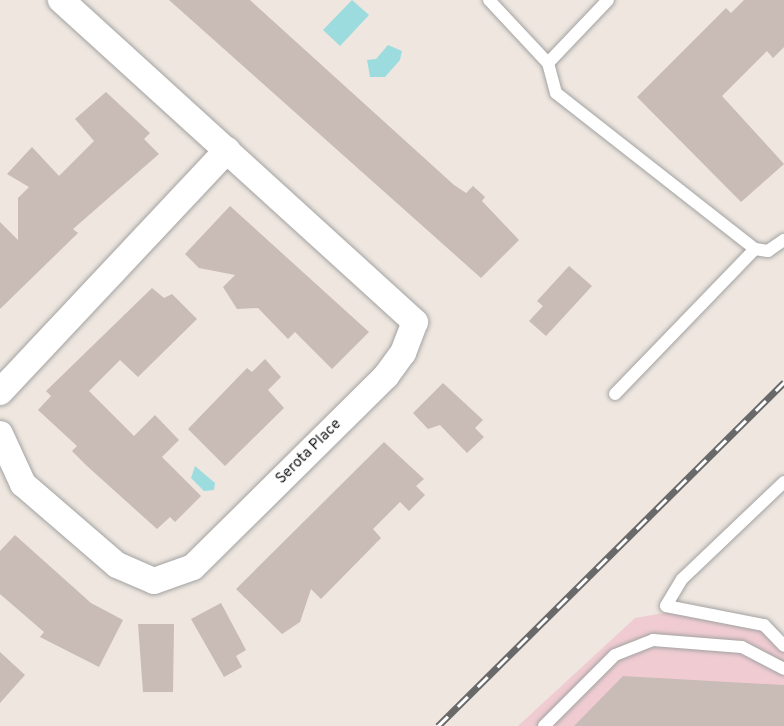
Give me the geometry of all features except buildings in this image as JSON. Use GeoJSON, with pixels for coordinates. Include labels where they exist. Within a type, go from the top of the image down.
{"type":"FeatureCollection","features":[{"type":"Feature","properties":{"kind":"street","name":"Serota Place"},"geometry":{"type":"LineString","coordinates":[[0,434],[23,484],[117,565],[154,581],[193,567],[386,376],[403,353],[415,322],[61,0]]}},
{"type":"Feature","properties":{"kind":"street"},"geometry":{"type":"LineString","coordinates":[[0,392],[227,150]]}},
{"type":"Feature","properties":{"kind":"lane"},"geometry":{"type":"LineString","coordinates":[[489,0],[548,63],[556,93],[755,249],[768,251],[784,240]]}},
{"type":"Feature","properties":{"kind":"lane"},"geometry":{"type":"LineString","coordinates":[[548,63],[608,0]]}},
{"type":"Feature","properties":{"kind":"lane"},"geometry":{"type":"LineString","coordinates":[[615,394],[755,249]]}},
{"type":"Feature","properties":{"kind":"lane"},"geometry":{"type":"LineString","coordinates":[[784,482],[682,579],[666,606],[764,625],[784,646]]}},
{"type":"Feature","properties":{"kind":"lane"},"geometry":{"type":"LineString","coordinates":[[544,726],[615,655],[653,640],[742,647],[784,669]]}},
{"type":"Feature","properties":{"kind":"shaded area"},"geometry":{"type":"Polygon","coordinates":[[[669,612],[750,624],[784,646],[784,726],[518,726],[635,618],[669,612]]]}},
{"type":"Feature","properties":{"kind":"water"},"geometry":{"type":"Polygon","coordinates":[[[352,0],[369,15],[340,46],[323,30],[352,0]]]}},
{"type":"Feature","properties":{"kind":"water"},"geometry":{"type":"Polygon","coordinates":[[[388,45],[402,51],[400,60],[385,77],[370,77],[367,60],[376,59],[388,45]]]}},
{"type":"Feature","properties":{"kind":"water"},"geometry":{"type":"Polygon","coordinates":[[[195,466],[215,483],[214,490],[204,491],[191,478],[195,466]]]}},
{"type":"Feature","properties":{"kind":"railway"},"geometry":{"type":"LineString","coordinates":[[438,726],[784,382]]}}]}
